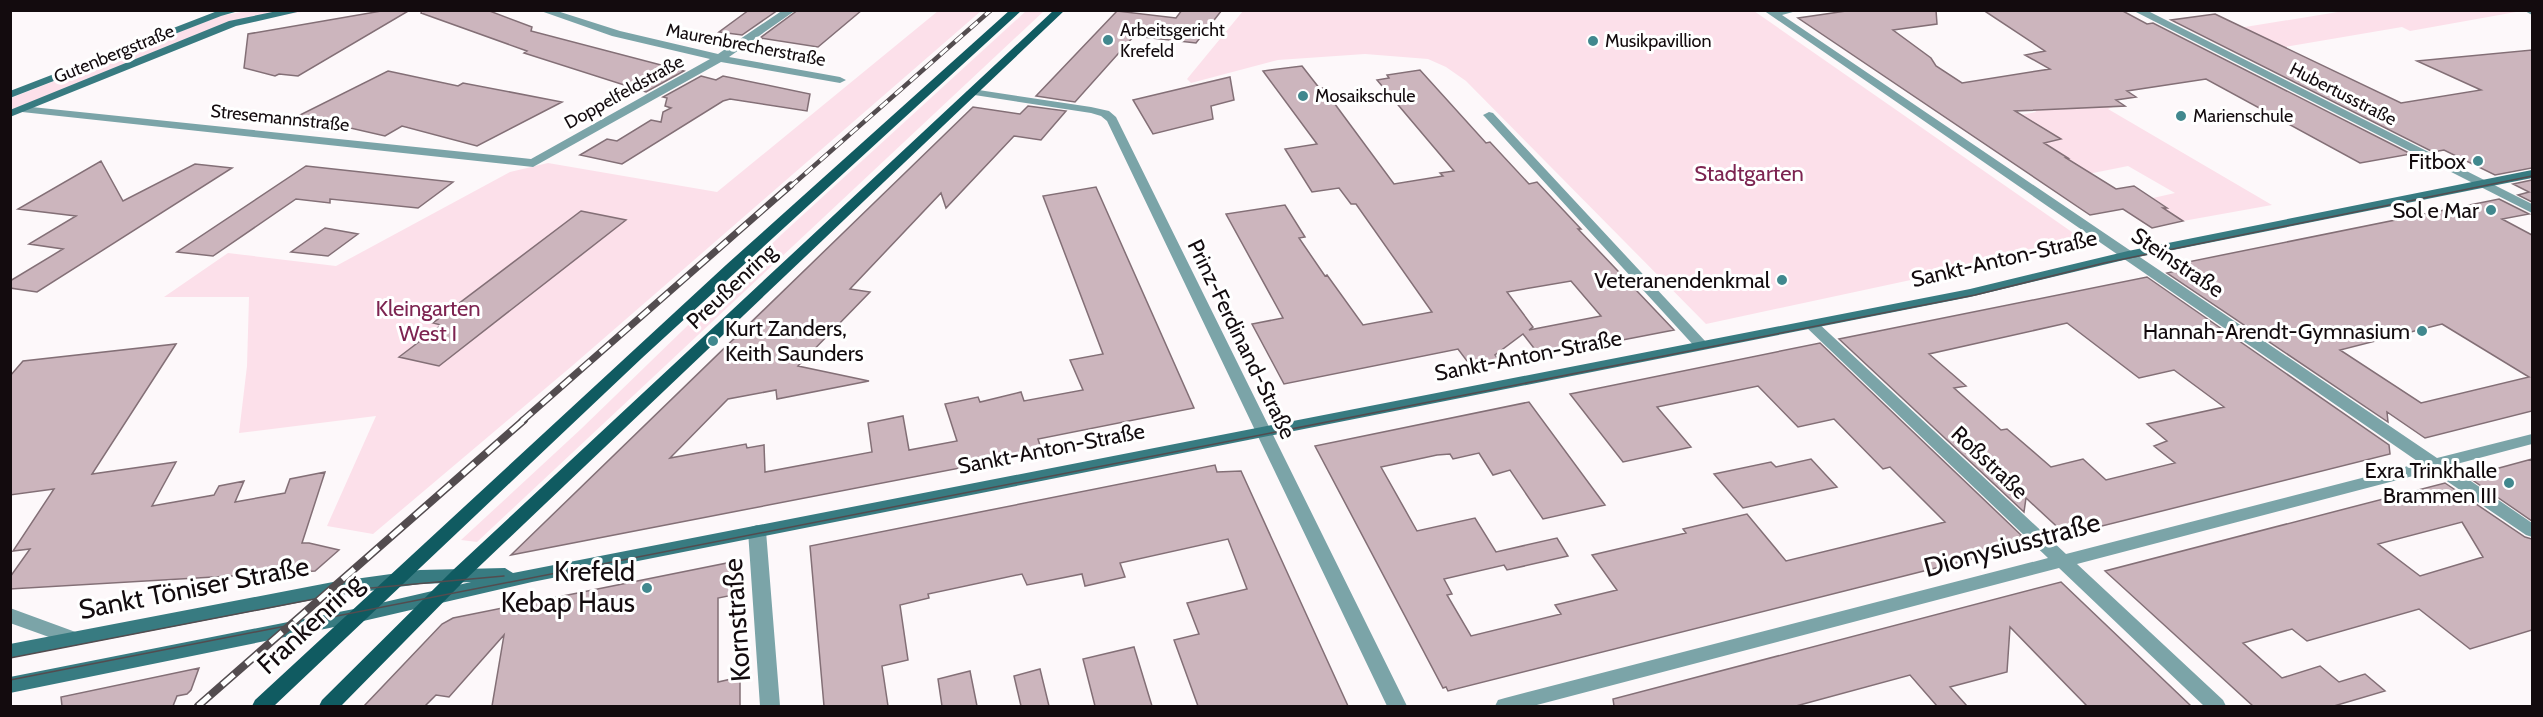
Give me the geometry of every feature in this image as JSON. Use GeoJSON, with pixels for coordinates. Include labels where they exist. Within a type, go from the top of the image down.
{"type":"FeatureCollection","features":[{"type":"Feature","properties":{"kind":"main road","name":"Preußenring"},"geometry":{"type":"LineString","coordinates":[[396,580],[927,90],[1017,10]]}},
{"type":"Feature","properties":{"kind":"main road","name":"Preußenring"},"geometry":{"type":"LineString","coordinates":[[436,598],[1060,10]]}},
{"type":"Feature","properties":{"kind":"main road","name":"Frankenring"},"geometry":{"type":"LineString","coordinates":[[262,706],[396,580]]}},
{"type":"Feature","properties":{"kind":"main road"},"geometry":{"type":"LineString","coordinates":[[329,706],[436,598]]}},
{"type":"Feature","properties":{"kind":"street","name":"Gutenbergstraße"},"geometry":{"type":"LineString","coordinates":[[10,95],[218,14],[237,10]]}},
{"type":"Feature","properties":{"kind":"street","name":"Gutenbergstraße"},"geometry":{"type":"LineString","coordinates":[[16,112],[233,23],[301,10]]}},
{"type":"Feature","properties":{"kind":"street","name":"Maurenbrecherstraße"},"geometry":{"type":"LineString","coordinates":[[543,10],[622,37],[718,59],[840,80]]}},
{"type":"Feature","properties":{"kind":"street","name":"Doppelfeldstraße"},"geometry":{"type":"LineString","coordinates":[[533,163],[718,59],[791,10]]}},
{"type":"Feature","properties":{"kind":"street"},"geometry":{"type":"LineString","coordinates":[[1771,12],[1795,10]]}},
{"type":"Feature","properties":{"kind":"street","name":"Hubertusstraße"},"geometry":{"type":"LineString","coordinates":[[2137,10],[2532,209]]}},
{"type":"Feature","properties":{"kind":"street"},"geometry":{"type":"LineString","coordinates":[[2528,10],[2532,12]]}},
{"type":"Feature","properties":{"kind":"street","name":"Steinstraße"},"geometry":{"type":"LineString","coordinates":[[1771,12],[2532,531]]}},
{"type":"Feature","properties":{"kind":"street","name":"Prinz-Ferdinand-Straße"},"geometry":{"type":"LineString","coordinates":[[972,92],[1091,110],[1105,113],[1112,118],[1262,432],[1397,706]]}},
{"type":"Feature","properties":{"kind":"street","name":"Stresemannstraße"},"geometry":{"type":"LineString","coordinates":[[16,112],[533,163]]}},
{"type":"Feature","properties":{"kind":"street"},"geometry":{"type":"LineString","coordinates":[[1489,115],[1701,345]]}},
{"type":"Feature","properties":{"kind":"street","name":"Sankt-Anton-Straße"},"geometry":{"type":"LineString","coordinates":[[436,598],[532,575],[1970,293],[2128,255],[2532,174]]}},
{"type":"Feature","properties":{"kind":"street","name":"Roßstraße"},"geometry":{"type":"LineString","coordinates":[[1811,324],[2216,706]]}},
{"type":"Feature","properties":{"kind":"street","name":"Dionysiusstraße"},"geometry":{"type":"LineString","coordinates":[[1505,706],[2532,439]]}},
{"type":"Feature","properties":{"kind":"street","name":"Kornstraße"},"geometry":{"type":"LineString","coordinates":[[757,531],[770,706]]}},
{"type":"Feature","properties":{"kind":"street","name":"Sankt Töniser Straße"},"geometry":{"type":"LineString","coordinates":[[10,651],[333,589],[396,580],[459,575]]}},
{"type":"Feature","properties":{"kind":"street","name":"Sankt-Anton-Straße"},"geometry":{"type":"LineString","coordinates":[[459,575],[532,575]]}},
{"type":"Feature","properties":{"kind":"street"},"geometry":{"type":"LineString","coordinates":[[10,685],[436,598]]}},
{"type":"Feature","properties":{"kind":"street"},"geometry":{"type":"LineString","coordinates":[[10,615],[74,639]]}},
{"type":"Feature","properties":{"kind":"green space"},"geometry":{"type":"Polygon","coordinates":[[[2512,10],[2516,12],[2410,31],[2402,27],[2250,53],[2208,33],[2344,11],[2512,10]]]}},
{"type":"Feature","properties":{"kind":"green space"},"geometry":{"type":"Polygon","coordinates":[[[247,11],[308,11],[233,23],[11,116],[11,98],[220,16],[247,11]]]}},
{"type":"Feature","properties":{"kind":"green space","name":"Kleingarten West I"},"geometry":{"type":"Polygon","coordinates":[[[938,11],[981,11],[572,366],[373,534],[327,526],[376,416],[239,433],[247,366],[249,297],[164,297],[228,253],[336,266],[510,172],[548,163],[717,192],[938,11]]]}},
{"type":"Feature","properties":{"kind":"green space"},"geometry":{"type":"Polygon","coordinates":[[[1026,11],[1044,11],[477,542],[461,540],[581,429],[782,234],[1026,11]]]}},
{"type":"Feature","properties":{"kind":"green space","name":"Stadtgarten"},"geometry":{"type":"Polygon","coordinates":[[[1243,11],[1754,11],[2082,239],[2069,246],[1706,324],[1466,81],[1446,67],[1428,59],[1365,54],[1278,60],[1191,83],[1187,79],[1243,11]]]}},
{"type":"Feature","properties":{"kind":"green space"},"geometry":{"type":"Polygon","coordinates":[[[2113,107],[2108,109],[2272,205],[2183,221],[2163,208],[2167,207],[2153,198],[2175,193],[2128,166],[2088,174],[2053,148],[2040,150],[2031,145],[2060,139],[2020,115],[2036,112],[2035,110],[2113,107]]]}},
{"type":"Feature","properties":{"kind":"building"},"geometry":{"type":"Polygon","coordinates":[[[387,10],[410,10],[298,76],[279,74],[275,76],[244,68],[248,34],[387,10]]]}},
{"type":"Feature","properties":{"kind":"building"},"geometry":{"type":"Polygon","coordinates":[[[422,10],[487,10],[532,27],[531,31],[684,71],[646,92],[524,53],[527,51],[421,13],[422,10]]]}},
{"type":"Feature","properties":{"kind":"building"},"geometry":{"type":"Polygon","coordinates":[[[749,10],[778,10],[742,35],[719,32],[749,10]]]}},
{"type":"Feature","properties":{"kind":"building"},"geometry":{"type":"Polygon","coordinates":[[[798,10],[862,10],[818,47],[760,38],[798,10]]]}},
{"type":"Feature","properties":{"kind":"building"},"geometry":{"type":"Polygon","coordinates":[[[1182,10],[1222,10],[1196,43],[1134,36],[1075,102],[1036,96],[1117,11],[1176,18],[1182,10]]]}},
{"type":"Feature","properties":{"kind":"building"},"geometry":{"type":"Polygon","coordinates":[[[1853,10],[1936,10],[1937,24],[1893,30],[1931,58],[1936,66],[1962,83],[2050,69],[2025,55],[2045,51],[1983,10],[2121,10],[2147,24],[2153,23],[2411,154],[2360,163],[2206,79],[2127,91],[2136,97],[2116,100],[2125,106],[2015,111],[2061,139],[2044,143],[2068,158],[2066,158],[2116,189],[2134,186],[2183,221],[2152,228],[2123,209],[2090,215],[1798,18],[1853,10]]]}},
{"type":"Feature","properties":{"kind":"building"},"geometry":{"type":"Polygon","coordinates":[[[2215,14],[2401,103],[2481,90],[2417,61],[2532,50],[2532,168],[2495,175],[2444,150],[2433,152],[2171,20],[2215,14]]]}},
{"type":"Feature","properties":{"kind":"building"},"geometry":{"type":"Polygon","coordinates":[[[1302,66],[1320,89],[1323,88],[1394,184],[1443,176],[1440,173],[1454,171],[1377,80],[1389,78],[1387,75],[1420,70],[1486,143],[1490,142],[1529,184],[1537,182],[1581,229],[1578,229],[1674,330],[1540,356],[1523,334],[1495,355],[1501,363],[1473,369],[1458,349],[1284,384],[1252,324],[1283,318],[1226,214],[1285,205],[1305,237],[1299,238],[1363,325],[1432,312],[1356,204],[1351,204],[1339,188],[1312,192],[1285,149],[1317,144],[1263,71],[1302,66]],[[1571,281],[1507,292],[1533,327],[1529,330],[1601,316],[1571,281]]]}},
{"type":"Feature","properties":{"kind":"building"},"geometry":{"type":"Polygon","coordinates":[[[388,71],[458,86],[463,83],[562,102],[477,146],[402,126],[385,136],[298,116],[388,71]]]}},
{"type":"Feature","properties":{"kind":"building"},"geometry":{"type":"Polygon","coordinates":[[[701,76],[716,80],[723,76],[810,94],[807,111],[730,99],[723,101],[622,164],[580,155],[607,139],[617,141],[651,120],[661,122],[663,112],[671,108],[665,106],[667,98],[663,97],[701,76]]]}},
{"type":"Feature","properties":{"kind":"building"},"geometry":{"type":"Polygon","coordinates":[[[1230,77],[1234,100],[1211,106],[1213,119],[1153,134],[1133,100],[1230,77]]]}},
{"type":"Feature","properties":{"kind":"building"},"geometry":{"type":"Polygon","coordinates":[[[1028,106],[1066,111],[1041,140],[1014,136],[946,208],[941,193],[850,289],[870,292],[798,366],[869,381],[777,399],[776,390],[728,399],[670,458],[746,444],[747,448],[764,445],[765,472],[872,452],[868,423],[903,416],[909,450],[957,441],[945,404],[978,397],[980,402],[1021,392],[1024,401],[1083,390],[1070,360],[1103,354],[1043,196],[1096,187],[1194,408],[1038,439],[1042,452],[511,555],[973,107],[1020,114],[1028,106]]]}},
{"type":"Feature","properties":{"kind":"building"},"geometry":{"type":"Polygon","coordinates":[[[101,161],[123,201],[195,164],[232,168],[37,292],[10,288],[10,281],[63,249],[29,244],[76,216],[18,209],[101,161]]]}},
{"type":"Feature","properties":{"kind":"building"},"geometry":{"type":"Polygon","coordinates":[[[306,166],[453,182],[418,208],[330,199],[330,203],[296,199],[213,256],[177,252],[306,166]]]}},
{"type":"Feature","properties":{"kind":"building"},"geometry":{"type":"Polygon","coordinates":[[[2532,180],[2532,202],[2518,195],[2529,192],[2513,184],[2532,180]]]}},
{"type":"Feature","properties":{"kind":"building"},"geometry":{"type":"Polygon","coordinates":[[[2499,199],[2529,214],[2502,219],[2532,235],[2532,411],[2425,438],[2387,412],[2388,422],[2167,273],[2176,271],[2168,266],[2499,199]],[[2442,324],[2340,350],[2421,403],[2529,377],[2442,324]]]}},
{"type":"Feature","properties":{"kind":"building"},"geometry":{"type":"Polygon","coordinates":[[[581,211],[626,220],[439,366],[399,357],[441,325],[433,323],[581,211]]]}},
{"type":"Feature","properties":{"kind":"building"},"geometry":{"type":"Polygon","coordinates":[[[325,228],[358,234],[328,256],[291,252],[325,228]]]}},
{"type":"Feature","properties":{"kind":"building"},"geometry":{"type":"Polygon","coordinates":[[[2147,277],[2389,445],[2390,454],[2066,535],[2026,498],[2024,512],[1839,339],[2147,277]],[[2067,323],[1929,354],[1966,386],[1954,388],[2001,430],[2007,429],[2051,467],[2083,459],[2106,480],[2175,463],[2154,446],[2167,441],[2147,424],[2224,407],[2174,370],[2139,378],[2067,323]]]}},
{"type":"Feature","properties":{"kind":"building"},"geometry":{"type":"Polygon","coordinates":[[[1820,343],[2021,535],[2017,540],[2023,546],[1448,691],[1446,687],[1443,688],[1315,446],[1529,402],[1605,505],[1543,519],[1510,470],[1493,475],[1479,453],[1453,459],[1450,454],[1437,455],[1381,467],[1417,531],[1475,518],[1496,552],[1557,538],[1568,556],[1507,570],[1504,565],[1444,579],[1452,594],[1447,595],[1471,636],[1561,614],[1555,605],[1617,590],[1592,555],[1686,533],[1683,529],[1747,514],[1786,561],[1945,522],[1890,467],[1883,469],[1834,419],[1798,427],[1758,386],[1657,407],[1691,447],[1623,462],[1570,394],[1820,343]]]}},
{"type":"Feature","properties":{"kind":"building"},"geometry":{"type":"Polygon","coordinates":[[[176,344],[92,474],[176,462],[152,506],[214,495],[219,486],[244,481],[235,502],[285,493],[290,479],[325,472],[302,543],[339,550],[315,571],[10,589],[10,577],[30,549],[13,551],[54,489],[10,495],[10,376],[23,361],[176,344]]]}},
{"type":"Feature","properties":{"kind":"building"},"geometry":{"type":"Polygon","coordinates":[[[1811,459],[1837,487],[1743,508],[1714,474],[1771,462],[1776,467],[1811,459]]]}},
{"type":"Feature","properties":{"kind":"building"},"geometry":{"type":"Polygon","coordinates":[[[2532,459],[2532,521],[2468,477],[2477,474],[2532,459]]]}},
{"type":"Feature","properties":{"kind":"building"},"geometry":{"type":"Polygon","coordinates":[[[1215,465],[1217,472],[1241,471],[1348,706],[1198,706],[1174,640],[1199,634],[1187,603],[1247,589],[1228,539],[1120,563],[1125,577],[1085,586],[1082,574],[1027,585],[1022,574],[928,594],[929,598],[900,605],[908,660],[882,666],[888,706],[824,706],[810,546],[1215,465]]]}},
{"type":"Feature","properties":{"kind":"building"},"geometry":{"type":"Polygon","coordinates":[[[2445,483],[2525,537],[2532,539],[2532,630],[2470,649],[2419,609],[2307,641],[2292,629],[2243,643],[2282,678],[2320,666],[2339,682],[2365,674],[2385,691],[2334,706],[2253,706],[2105,571],[2445,483]],[[2462,522],[2378,544],[2420,576],[2483,557],[2462,522]]]}},
{"type":"Feature","properties":{"kind":"building"},"geometry":{"type":"Polygon","coordinates":[[[737,561],[738,594],[718,598],[718,682],[740,677],[740,706],[492,706],[504,635],[449,697],[436,695],[425,706],[364,706],[442,624],[453,618],[737,561]]]}},
{"type":"Feature","properties":{"kind":"building"},"geometry":{"type":"Polygon","coordinates":[[[2061,582],[2191,706],[2087,706],[2010,627],[2007,672],[1950,687],[1967,706],[1937,706],[1910,675],[1796,706],[1614,706],[1613,699],[2061,582]]]}},
{"type":"Feature","properties":{"kind":"building"},"geometry":{"type":"Polygon","coordinates":[[[1134,647],[1152,706],[1095,706],[1083,659],[1134,647]]]}},
{"type":"Feature","properties":{"kind":"building"},"geometry":{"type":"Polygon","coordinates":[[[199,668],[191,690],[187,694],[177,696],[173,706],[62,706],[61,697],[199,668]]]}},
{"type":"Feature","properties":{"kind":"building"},"geometry":{"type":"Polygon","coordinates":[[[1040,669],[1049,706],[1021,706],[1014,676],[1040,669]]]}},
{"type":"Feature","properties":{"kind":"building"},"geometry":{"type":"Polygon","coordinates":[[[970,671],[977,706],[942,706],[938,679],[970,671]]]}},
{"type":"Feature","properties":{"kind":"tram line"},"geometry":{"type":"LineString","coordinates":[[10,680],[1975,295],[2104,263],[2532,176]]}},
{"type":"Feature","properties":{"kind":"tram line"},"geometry":{"type":"LineString","coordinates":[[10,658],[371,588],[504,576]]}},
{"type":"Feature","properties":{"kind":"railway"},"geometry":{"type":"LineString","coordinates":[[790,187],[991,10]]}},
{"type":"Feature","properties":{"kind":"railway"},"geometry":{"type":"LineString","coordinates":[[522,421],[791,185]]}},
{"type":"Feature","properties":{"kind":"railway"},"geometry":{"type":"LineString","coordinates":[[198,706],[524,420]]}},
{"type":"Feature","properties":{"kind":"place","name":"Arbeitsgericht Krefeld"},"geometry":{"type":"Point","coordinates":[1108,40]}},
{"type":"Feature","properties":{"kind":"place","name":"Musikpavillion"},"geometry":{"type":"Point","coordinates":[1593,41]}},
{"type":"Feature","properties":{"kind":"place","name":"Mosaikschule"},"geometry":{"type":"Point","coordinates":[1303,96]}},
{"type":"Feature","properties":{"kind":"place","name":"Marienschule"},"geometry":{"type":"Point","coordinates":[2181,116]}},
{"type":"Feature","properties":{"kind":"place","name":"Fitbox"},"geometry":{"type":"Point","coordinates":[2478,161]}},
{"type":"Feature","properties":{"kind":"place","name":"Sol e Mar"},"geometry":{"type":"Point","coordinates":[2491,210]}},
{"type":"Feature","properties":{"kind":"place","name":"Veteranendenkmal"},"geometry":{"type":"Point","coordinates":[1782,280]}},
{"type":"Feature","properties":{"kind":"place","name":"Hannah-Arendt-Gymnasium"},"geometry":{"type":"Point","coordinates":[2422,331]}},
{"type":"Feature","properties":{"kind":"place","name":"Kurt Zanders, Keith Saunders"},"geometry":{"type":"Point","coordinates":[713,341]}},
{"type":"Feature","properties":{"kind":"place","name":"Exra Trinkhalle Brammen III"},"geometry":{"type":"Point","coordinates":[2509,483]}},
{"type":"Feature","properties":{"kind":"place","name":"Krefeld Kebap Haus"},"geometry":{"type":"Point","coordinates":[647,588]}}]}
